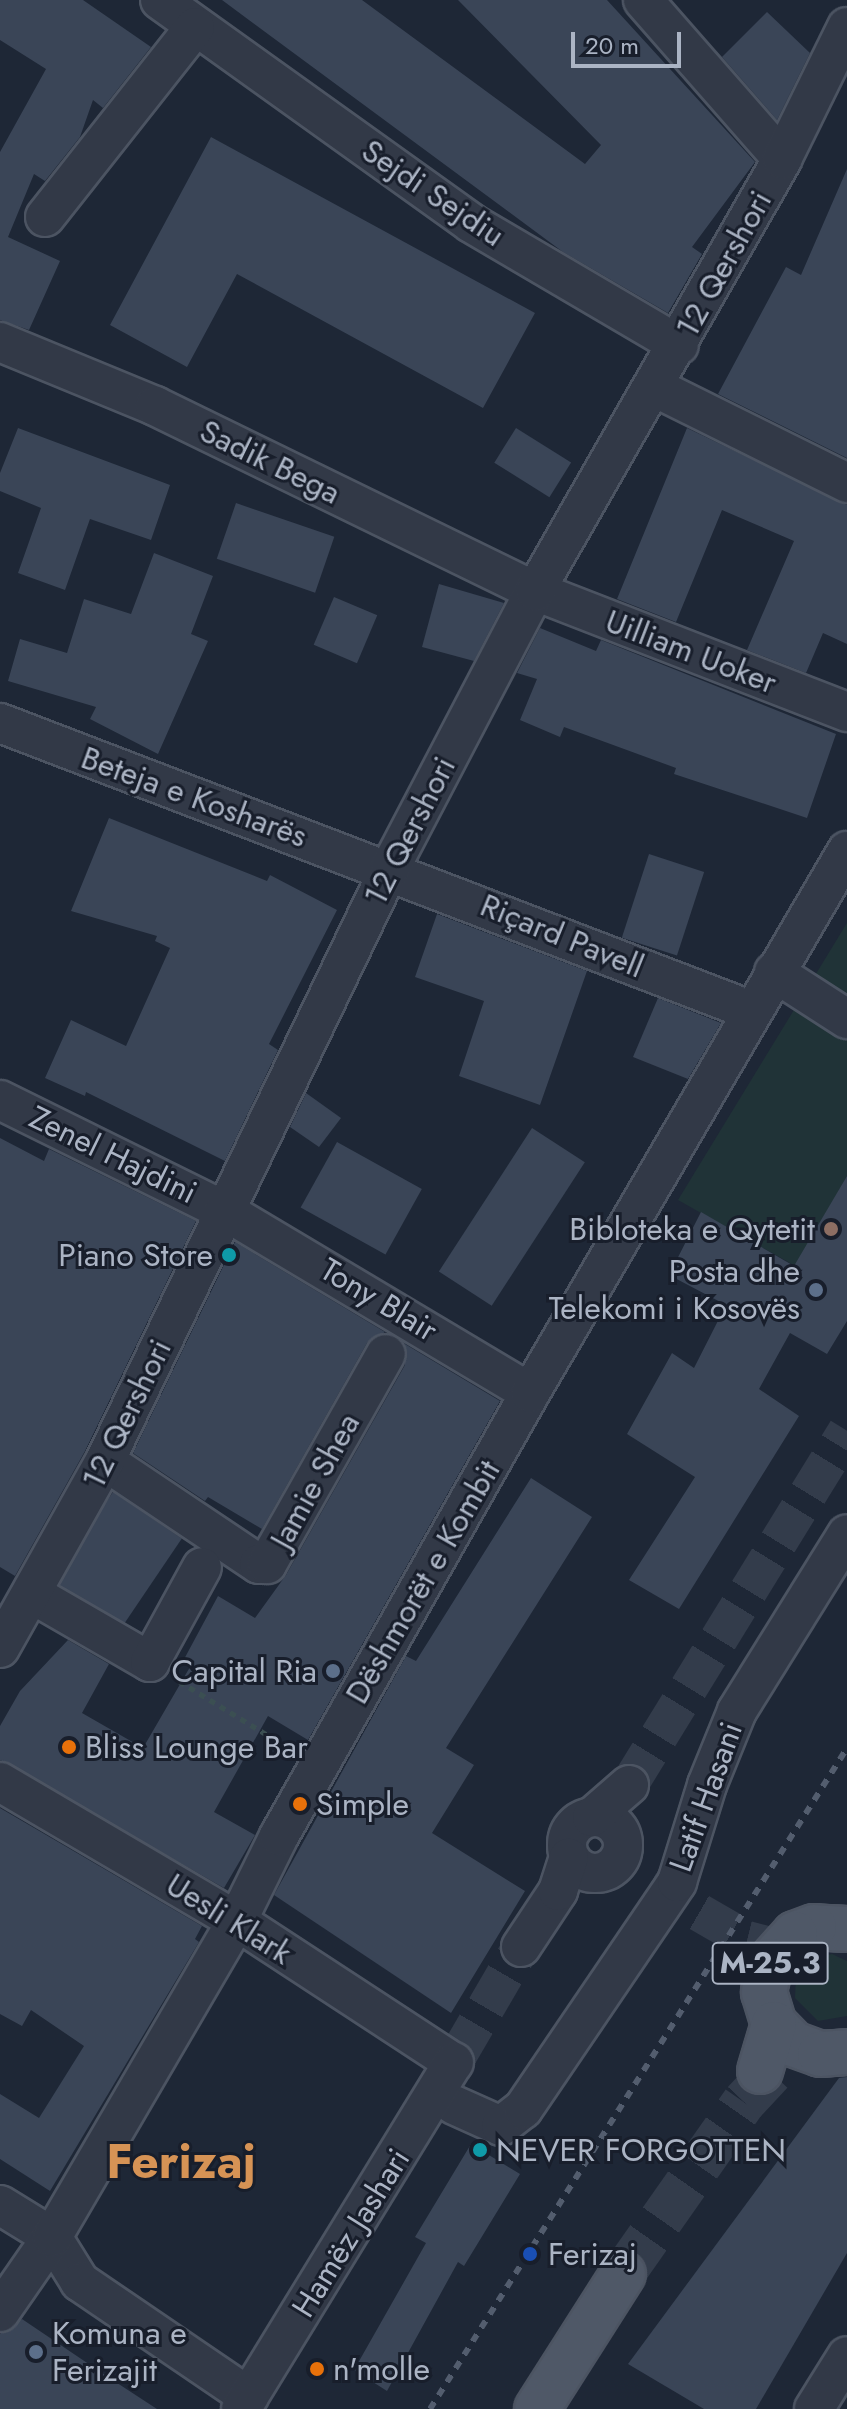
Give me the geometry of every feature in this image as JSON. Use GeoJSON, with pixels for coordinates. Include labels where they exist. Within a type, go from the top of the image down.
{"type":"FeatureCollection","features":[{"type":"Feature","properties":{"kind":"main road","name":"M-25.3"},"geometry":{"type":"LineString","coordinates":[[836,1920],[795,1934],[771,1961],[764,1992],[777,2055],[847,2052]]}},
{"type":"Feature","properties":{"kind":"main road"},"geometry":{"type":"LineString","coordinates":[[537,2409],[623,2274]]}},
{"type":"Feature","properties":{"kind":"street","name":"Sejdi Sejdiu"},"geometry":{"type":"LineString","coordinates":[[160,0],[471,223],[679,345]]}},
{"type":"Feature","properties":{"kind":"street"},"geometry":{"type":"LineString","coordinates":[[643,0],[782,159]]}},
{"type":"Feature","properties":{"kind":"street"},"geometry":{"type":"LineString","coordinates":[[45,217],[195,27]]}},
{"type":"Feature","properties":{"kind":"street","name":"12 Qershori"},"geometry":{"type":"LineString","coordinates":[[0,1648],[21,1595],[105,1461],[390,868],[535,591],[679,345],[782,159],[847,27]]}},
{"type":"Feature","properties":{"kind":"street","name":"Sadik Bega"},"geometry":{"type":"LineString","coordinates":[[0,342],[155,406],[535,591]]}},
{"type":"Feature","properties":{"kind":"street"},"geometry":{"type":"LineString","coordinates":[[654,387],[847,483]]}},
{"type":"Feature","properties":{"kind":"street","name":"Uilliam Uoker"},"geometry":{"type":"LineString","coordinates":[[535,591],[847,712]]}},
{"type":"Feature","properties":{"kind":"street","name":"Beteja e Kosharës"},"geometry":{"type":"LineString","coordinates":[[0,723],[390,868]]}},
{"type":"Feature","properties":{"kind":"street","name":"Dëshmorët e Kombit"},"geometry":{"type":"LineString","coordinates":[[0,2312],[52,2237],[237,1921],[318,1767],[530,1393],[847,851]]}},
{"type":"Feature","properties":{"kind":"street","name":"Riçard Pavell"},"geometry":{"type":"LineString","coordinates":[[390,868],[734,1004]]}},
{"type":"Feature","properties":{"kind":"street"},"geometry":{"type":"LineString","coordinates":[[774,972],[847,1019]]}},
{"type":"Feature","properties":{"kind":"street","name":"Zenel Hajdini"},"geometry":{"type":"LineString","coordinates":[[0,1100],[225,1211]]}},
{"type":"Feature","properties":{"kind":"street","name":"Tony Blair"},"geometry":{"type":"LineString","coordinates":[[225,1211],[530,1393]]}},
{"type":"Feature","properties":{"kind":"street","name":"Jamie Shea"},"geometry":{"type":"LineString","coordinates":[[105,1461],[259,1564],[267,1564],[386,1354]]}},
{"type":"Feature","properties":{"kind":"street","name":"Latif Hasani"},"geometry":{"type":"LineString","coordinates":[[454,2105],[501,2126],[523,2109],[677,1882],[707,1785],[737,1711],[847,1534]]}},
{"type":"Feature","properties":{"kind":"street"},"geometry":{"type":"LineString","coordinates":[[21,1595],[150,1662],[202,1567]]}},
{"type":"Feature","properties":{"kind":"street","name":"Uesli Klark"},"geometry":{"type":"LineString","coordinates":[[0,1782],[237,1921],[455,2060]]}},
{"type":"Feature","properties":{"kind":"street"},"geometry":{"type":"LineString","coordinates":[[521,1947],[594,1856]]}},
{"type":"Feature","properties":{"kind":"street","name":"Hamëz Jashari"},"geometry":{"type":"LineString","coordinates":[[245,2403],[455,2060]]}},
{"type":"Feature","properties":{"kind":"street"},"geometry":{"type":"LineString","coordinates":[[5,2219],[52,2237],[80,2282],[245,2403]]}},
{"type":"Feature","properties":{"kind":"street"},"geometry":{"type":"LineString","coordinates":[[814,2409],[847,2356]]}},
{"type":"Feature","properties":{"kind":"path"},"geometry":{"type":"LineString","coordinates":[[150,1662],[318,1767]]}},
{"type":"Feature","properties":{"kind":"green space"},"geometry":{"type":"Polygon","coordinates":[[[847,923],[847,1176],[797,1267],[678,1200],[847,923]]]}},
{"type":"Feature","properties":{"kind":"green space"},"geometry":{"type":"Polygon","coordinates":[[[832,1954],[847,1961],[847,2016],[818,2021],[795,1998],[796,1976],[811,1959],[832,1954]]]}},
{"type":"Feature","properties":{"kind":"building"},"geometry":{"type":"Polygon","coordinates":[[[0,0],[83,0],[151,47],[103,108],[93,100],[80,137],[45,181],[34,174],[8,237],[60,261],[29,330],[0,320],[0,152],[46,69],[0,40],[0,0]]]}},
{"type":"Feature","properties":{"kind":"building"},"geometry":{"type":"Polygon","coordinates":[[[222,0],[362,0],[585,164],[601,145],[458,0],[607,0],[755,162],[692,247],[702,254],[668,313],[563,252],[222,0]]]}},
{"type":"Feature","properties":{"kind":"building"},"geometry":{"type":"Polygon","coordinates":[[[767,12],[810,53],[777,120],[722,57],[767,12]]]}},
{"type":"Feature","properties":{"kind":"building"},"geometry":{"type":"Polygon","coordinates":[[[211,137],[535,313],[483,408],[237,274],[187,367],[110,325],[211,137]]]}},
{"type":"Feature","properties":{"kind":"building"},"geometry":{"type":"Polygon","coordinates":[[[847,169],[847,458],[718,394],[786,267],[801,275],[847,169]]]}},
{"type":"Feature","properties":{"kind":"building"},"geometry":{"type":"Polygon","coordinates":[[[18,428],[170,485],[151,540],[90,519],[65,590],[18,573],[41,508],[0,491],[0,473],[18,428]]]}},
{"type":"Feature","properties":{"kind":"building"},"geometry":{"type":"Polygon","coordinates":[[[516,428],[571,462],[549,497],[494,463],[516,428]]]}},
{"type":"Feature","properties":{"kind":"building"},"geometry":{"type":"Polygon","coordinates":[[[687,428],[847,505],[847,644],[823,633],[806,673],[747,650],[794,541],[722,510],[676,622],[617,599],[687,428]]]}},
{"type":"Feature","properties":{"kind":"building"},"geometry":{"type":"Polygon","coordinates":[[[236,503],[334,537],[315,593],[217,559],[236,503]]]}},
{"type":"Feature","properties":{"kind":"building"},"geometry":{"type":"Polygon","coordinates":[[[154,553],[213,576],[191,634],[208,641],[158,754],[90,719],[96,707],[8,681],[20,639],[67,653],[84,599],[131,614],[154,553]]]}},
{"type":"Feature","properties":{"kind":"building"},"geometry":{"type":"Polygon","coordinates":[[[439,584],[504,603],[474,661],[422,647],[439,584]]]}},
{"type":"Feature","properties":{"kind":"building"},"geometry":{"type":"Polygon","coordinates":[[[334,597],[377,615],[357,663],[314,645],[334,597]]]}},
{"type":"Feature","properties":{"kind":"building"},"geometry":{"type":"Polygon","coordinates":[[[540,628],[596,651],[601,640],[836,734],[807,818],[674,774],[676,768],[564,727],[560,737],[520,720],[537,679],[517,673],[540,628]]]}},
{"type":"Feature","properties":{"kind":"building"},"geometry":{"type":"Polygon","coordinates":[[[109,818],[267,881],[270,875],[337,910],[269,1044],[278,1050],[225,1161],[86,1092],[85,1096],[45,1078],[71,1020],[126,1046],[170,948],[155,941],[157,936],[71,911],[109,818]]]}},
{"type":"Feature","properties":{"kind":"building"},"geometry":{"type":"Polygon","coordinates":[[[649,854],[704,872],[677,956],[622,938],[649,854]]]}},
{"type":"Feature","properties":{"kind":"building"},"geometry":{"type":"Polygon","coordinates":[[[437,914],[587,971],[540,1105],[459,1076],[484,1001],[415,977],[437,914]]]}},
{"type":"Feature","properties":{"kind":"building"},"geometry":{"type":"Polygon","coordinates":[[[658,998],[721,1023],[688,1079],[633,1057],[658,998]]]}},
{"type":"Feature","properties":{"kind":"building"},"geometry":{"type":"Polygon","coordinates":[[[306,1093],[341,1118],[319,1147],[290,1127],[306,1093]]]}},
{"type":"Feature","properties":{"kind":"building"},"geometry":{"type":"Polygon","coordinates":[[[532,1128],[585,1162],[492,1306],[439,1271],[532,1128]]]}},
{"type":"Feature","properties":{"kind":"building"},"geometry":{"type":"Polygon","coordinates":[[[0,1138],[44,1161],[49,1149],[196,1221],[85,1451],[15,1576],[0,1567],[0,1138]]]}},
{"type":"Feature","properties":{"kind":"building"},"geometry":{"type":"Polygon","coordinates":[[[337,1142],[422,1189],[385,1255],[301,1208],[337,1142]]]}},
{"type":"Feature","properties":{"kind":"building"},"geometry":{"type":"Polygon","coordinates":[[[847,1176],[847,1321],[827,1354],[790,1333],[759,1389],[799,1416],[679,1609],[629,1580],[695,1477],[627,1434],[672,1353],[694,1368],[726,1305],[669,1275],[701,1212],[794,1266],[847,1176]]]}},
{"type":"Feature","properties":{"kind":"building"},"geometry":{"type":"Polygon","coordinates":[[[235,1242],[385,1332],[367,1343],[262,1529],[208,1497],[205,1501],[133,1453],[235,1242]]]}},
{"type":"Feature","properties":{"kind":"building"},"geometry":{"type":"Polygon","coordinates":[[[405,1344],[500,1401],[308,1740],[268,1716],[214,1812],[255,1835],[224,1888],[0,1760],[0,1726],[20,1691],[68,1640],[109,1664],[82,1713],[143,1748],[190,1667],[182,1663],[218,1596],[255,1618],[286,1575],[405,1365],[405,1344]]]}},
{"type":"Feature","properties":{"kind":"building"},"geometry":{"type":"Polygon","coordinates":[[[531,1478],[592,1517],[446,1748],[474,1765],[432,1833],[525,1891],[451,2013],[274,1895],[406,1656],[416,1661],[531,1478]]]}},
{"type":"Feature","properties":{"kind":"building"},"geometry":{"type":"Polygon","coordinates":[[[113,1492],[182,1538],[122,1627],[53,1581],[113,1492]]]}},
{"type":"Feature","properties":{"kind":"building"},"geometry":{"type":"Polygon","coordinates":[[[0,1808],[202,1926],[195,1939],[199,1942],[50,2191],[0,2159],[0,2094],[39,2118],[84,2046],[31,2010],[22,2026],[0,2014],[0,1808]]]}},
{"type":"Feature","properties":{"kind":"building"},"geometry":{"type":"Polygon","coordinates":[[[847,2077],[847,2253],[756,2409],[704,2409],[628,2364],[839,2078],[847,2077]]]}},
{"type":"Feature","properties":{"kind":"building"},"geometry":{"type":"Polygon","coordinates":[[[471,2144],[520,2174],[464,2266],[458,2262],[387,2391],[354,2370],[426,2243],[415,2237],[471,2144]]]}},
{"type":"Feature","properties":{"kind":"building","name":"Komuna e Ferizajit"},"geometry":{"type":"Polygon","coordinates":[[[22,2319],[157,2409],[0,2409],[0,2334],[22,2319]]]}},
{"type":"Feature","properties":{"kind":"tunnel"},"geometry":{"type":"LineString","coordinates":[[629,1785],[847,1431]]}},
{"type":"Feature","properties":{"kind":"tunnel"},"geometry":{"type":"LineString","coordinates":[[650,1884],[747,1940],[780,1948]]}},
{"type":"Feature","properties":{"kind":"tunnel"},"geometry":{"type":"LineString","coordinates":[[457,2057],[521,1947]]}},
{"type":"Feature","properties":{"kind":"tunnel"},"geometry":{"type":"LineString","coordinates":[[623,2274],[744,2102],[771,2073]]}},
{"type":"Feature","properties":{"kind":"railway"},"geometry":{"type":"LineString","coordinates":[[430,2409],[847,1748]]}},
{"type":"Feature","properties":{"kind":"place","name":"Bibloteka e Qytetit"},"geometry":{"type":"Point","coordinates":[831,1229]}},
{"type":"Feature","properties":{"kind":"place","name":"Piano Store"},"geometry":{"type":"Point","coordinates":[229,1255]}},
{"type":"Feature","properties":{"kind":"place","name":"Posta dhe Telekomi i Kosovës"},"geometry":{"type":"Point","coordinates":[816,1290]}},
{"type":"Feature","properties":{"kind":"place","name":"Capital Ria"},"geometry":{"type":"Point","coordinates":[333,1671]}},
{"type":"Feature","properties":{"kind":"place","name":"Bliss Lounge Bar"},"geometry":{"type":"Point","coordinates":[69,1747]}},
{"type":"Feature","properties":{"kind":"place","name":"Simple"},"geometry":{"type":"Point","coordinates":[300,1804]}},
{"type":"Feature","properties":{"kind":"place","name":"NEVER FORGOTTEN"},"geometry":{"type":"Point","coordinates":[480,2150]}},
{"type":"Feature","properties":{"kind":"place","name":"Ferizaj"},"geometry":{"type":"Point","coordinates":[530,2254]}},
{"type":"Feature","properties":{"kind":"place","name":"Komuna e Ferizajit"},"geometry":{"type":"Point","coordinates":[36,2352]}},
{"type":"Feature","properties":{"kind":"place","name":"n'molle"},"geometry":{"type":"Point","coordinates":[317,2369]}},
{"type":"Feature","properties":{"kind":"district","name":"Ferizaj"},"geometry":{"type":"Point","coordinates":[181,2162]}}]}
